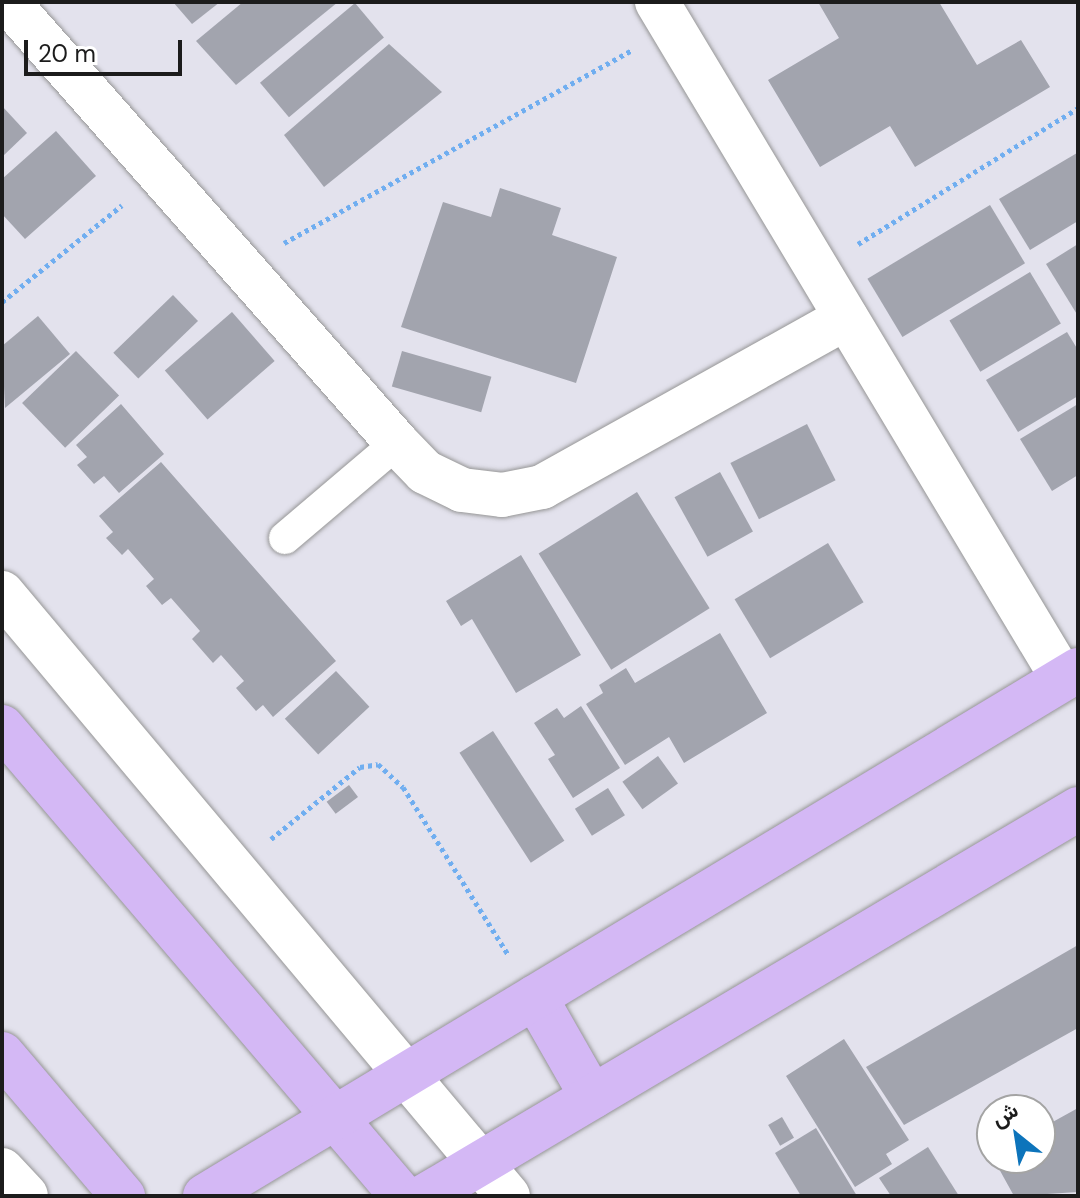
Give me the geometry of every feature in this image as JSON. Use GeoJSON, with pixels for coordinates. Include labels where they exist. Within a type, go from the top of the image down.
{"type":"FeatureCollection","features":[{"type":"Feature","properties":{"kind":"street"},"geometry":{"type":"LineString","coordinates":[[8,2],[397,443],[425,472],[462,490],[502,495],[542,487],[846,318]]}},
{"type":"Feature","properties":{"kind":"street"},"geometry":{"type":"LineString","coordinates":[[205,1196],[1070,674],[846,318],[665,15]]}},
{"type":"Feature","properties":{"kind":"street"},"geometry":{"type":"LineString","coordinates":[[2,593],[404,1077],[508,1196]]}},
{"type":"Feature","properties":{"kind":"street"},"geometry":{"type":"LineString","coordinates":[[2,727],[402,1196]]}},
{"type":"Feature","properties":{"kind":"street"},"geometry":{"type":"LineString","coordinates":[[425,1196],[1078,809]]}},
{"type":"Feature","properties":{"kind":"street"},"geometry":{"type":"LineString","coordinates":[[535,997],[592,1097]]}},
{"type":"Feature","properties":{"kind":"street"},"geometry":{"type":"LineString","coordinates":[[2,1054],[123,1196]]}},
{"type":"Feature","properties":{"kind":"street"},"geometry":{"type":"LineString","coordinates":[[2,1170],[26,1196]]}},
{"type":"Feature","properties":{"kind":"lane"},"geometry":{"type":"LineString","coordinates":[[285,538],[397,443]]}},
{"type":"Feature","properties":{"kind":"path"},"geometry":{"type":"LineString","coordinates":[[241,267],[665,15]]}},
{"type":"Feature","properties":{"kind":"path"},"geometry":{"type":"LineString","coordinates":[[817,269],[1078,108]]}},
{"type":"Feature","properties":{"kind":"path"},"geometry":{"type":"LineString","coordinates":[[2,302],[159,174]]}},
{"type":"Feature","properties":{"kind":"path"},"geometry":{"type":"LineString","coordinates":[[233,870],[360,767],[378,764],[403,787],[535,997]]}},
{"type":"Feature","properties":{"kind":"building"},"geometry":{"type":"Polygon","coordinates":[[[173,2],[220,2],[192,24],[173,2]]]}},
{"type":"Feature","properties":{"kind":"building"},"geometry":{"type":"Polygon","coordinates":[[[243,2],[338,2],[236,85],[196,41],[243,2]]]}},
{"type":"Feature","properties":{"kind":"building"},"geometry":{"type":"Polygon","coordinates":[[[818,2],[939,2],[977,65],[1021,40],[1050,87],[915,167],[890,126],[820,167],[768,80],[839,38],[818,2]]]}},
{"type":"Feature","properties":{"kind":"building"},"geometry":{"type":"Polygon","coordinates":[[[355,3],[384,37],[289,117],[260,83],[355,3]]]}},
{"type":"Feature","properties":{"kind":"building"},"geometry":{"type":"Polygon","coordinates":[[[389,44],[442,92],[324,187],[284,135],[389,44]]]}},
{"type":"Feature","properties":{"kind":"building"},"geometry":{"type":"Polygon","coordinates":[[[2,106],[27,133],[2,157],[2,106]]]}},
{"type":"Feature","properties":{"kind":"building"},"geometry":{"type":"Polygon","coordinates":[[[56,131],[96,176],[25,239],[2,214],[2,179],[56,131]]]}},
{"type":"Feature","properties":{"kind":"building"},"geometry":{"type":"Polygon","coordinates":[[[1077,153],[1078,221],[1030,250],[999,199],[1077,153]]]}},
{"type":"Feature","properties":{"kind":"building"},"geometry":{"type":"Polygon","coordinates":[[[500,188],[561,208],[552,235],[617,257],[576,383],[401,327],[443,202],[491,217],[500,188]]]}},
{"type":"Feature","properties":{"kind":"building"},"geometry":{"type":"Polygon","coordinates":[[[990,205],[1025,263],[902,337],[867,279],[990,205]]]}},
{"type":"Feature","properties":{"kind":"building"},"geometry":{"type":"Polygon","coordinates":[[[1078,244],[1078,316],[1046,264],[1078,244]]]}},
{"type":"Feature","properties":{"kind":"building"},"geometry":{"type":"Polygon","coordinates":[[[1030,272],[1061,323],[980,372],[949,320],[1030,272]]]}},
{"type":"Feature","properties":{"kind":"building"},"geometry":{"type":"Polygon","coordinates":[[[173,295],[198,321],[138,379],[113,353],[173,295]]]}},
{"type":"Feature","properties":{"kind":"building"},"geometry":{"type":"Polygon","coordinates":[[[232,312],[275,361],[207,419],[165,370],[232,312]]]}},
{"type":"Feature","properties":{"kind":"building"},"geometry":{"type":"Polygon","coordinates":[[[38,316],[70,354],[5,408],[2,346],[38,316]]]}},
{"type":"Feature","properties":{"kind":"building"},"geometry":{"type":"Polygon","coordinates":[[[1067,332],[1078,350],[1078,396],[1018,432],[986,380],[1067,332]]]}},
{"type":"Feature","properties":{"kind":"building"},"geometry":{"type":"Polygon","coordinates":[[[76,351],[119,396],[65,448],[22,403],[76,351]]]}},
{"type":"Feature","properties":{"kind":"building"},"geometry":{"type":"Polygon","coordinates":[[[402,351],[491,377],[481,412],[392,387],[402,351]]]}},
{"type":"Feature","properties":{"kind":"building"},"geometry":{"type":"Polygon","coordinates":[[[121,404],[164,454],[119,493],[104,476],[94,484],[77,465],[87,457],[76,445],[121,404]]]}},
{"type":"Feature","properties":{"kind":"building"},"geometry":{"type":"Polygon","coordinates":[[[1078,404],[1078,475],[1052,491],[1020,439],[1078,404]]]}},
{"type":"Feature","properties":{"kind":"building"},"geometry":{"type":"Polygon","coordinates":[[[807,424],[836,480],[759,519],[730,463],[807,424]]]}},
{"type":"Feature","properties":{"kind":"building"},"geometry":{"type":"Polygon","coordinates":[[[161,462],[336,661],[273,717],[263,705],[256,711],[236,688],[244,681],[221,655],[213,663],[192,639],[200,631],[171,598],[162,605],[146,586],[154,579],[128,549],[122,555],[106,538],[113,532],[99,516],[161,462]]]}},
{"type":"Feature","properties":{"kind":"building"},"geometry":{"type":"Polygon","coordinates":[[[720,472],[753,531],[707,557],[675,497],[720,472]]]}},
{"type":"Feature","properties":{"kind":"building"},"geometry":{"type":"Polygon","coordinates":[[[637,492],[710,608],[611,670],[539,553],[637,492]]]}},
{"type":"Feature","properties":{"kind":"building"},"geometry":{"type":"Polygon","coordinates":[[[828,543],[864,602],[770,658],[735,599],[828,543]]]}},
{"type":"Feature","properties":{"kind":"building"},"geometry":{"type":"Polygon","coordinates":[[[521,555],[581,655],[516,693],[472,619],[461,626],[446,601],[521,555]]]}},
{"type":"Feature","properties":{"kind":"building"},"geometry":{"type":"Polygon","coordinates":[[[720,633],[767,713],[684,763],[669,737],[625,765],[586,704],[603,693],[599,685],[626,668],[635,683],[720,633]]]}},
{"type":"Feature","properties":{"kind":"building"},"geometry":{"type":"Polygon","coordinates":[[[336,671],[369,707],[318,755],[285,719],[336,671]]]}},
{"type":"Feature","properties":{"kind":"building"},"geometry":{"type":"Polygon","coordinates":[[[581,706],[620,768],[573,798],[548,759],[555,755],[534,723],[557,708],[564,718],[581,706]]]}},
{"type":"Feature","properties":{"kind":"building"},"geometry":{"type":"Polygon","coordinates":[[[493,731],[564,841],[531,863],[459,753],[493,731]]]}},
{"type":"Feature","properties":{"kind":"building"},"geometry":{"type":"Polygon","coordinates":[[[658,756],[678,784],[642,809],[622,782],[658,756]]]}},
{"type":"Feature","properties":{"kind":"building"},"geometry":{"type":"Polygon","coordinates":[[[349,785],[358,797],[336,814],[327,802],[349,785]]]}},
{"type":"Feature","properties":{"kind":"building"},"geometry":{"type":"Polygon","coordinates":[[[608,788],[625,815],[592,836],[575,809],[608,788]]]}},
{"type":"Feature","properties":{"kind":"building"},"geometry":{"type":"Polygon","coordinates":[[[1078,945],[1078,1028],[904,1125],[866,1067],[1078,945]]]}},
{"type":"Feature","properties":{"kind":"building"},"geometry":{"type":"Polygon","coordinates":[[[844,1039],[909,1140],[886,1154],[892,1164],[855,1187],[786,1076],[844,1039]]]}},
{"type":"Feature","properties":{"kind":"building"},"geometry":{"type":"Polygon","coordinates":[[[1078,1108],[1078,1192],[1014,1196],[1002,1174],[1056,1174],[1056,1120],[1078,1108]]]}},
{"type":"Feature","properties":{"kind":"building"},"geometry":{"type":"Polygon","coordinates":[[[782,1117],[794,1138],[780,1146],[768,1125],[782,1117]]]}},
{"type":"Feature","properties":{"kind":"building"},"geometry":{"type":"Polygon","coordinates":[[[816,1128],[857,1196],[801,1196],[775,1153],[816,1128]]]}},
{"type":"Feature","properties":{"kind":"building"},"geometry":{"type":"Polygon","coordinates":[[[928,1147],[959,1196],[891,1196],[879,1178],[928,1147]]]}}]}
